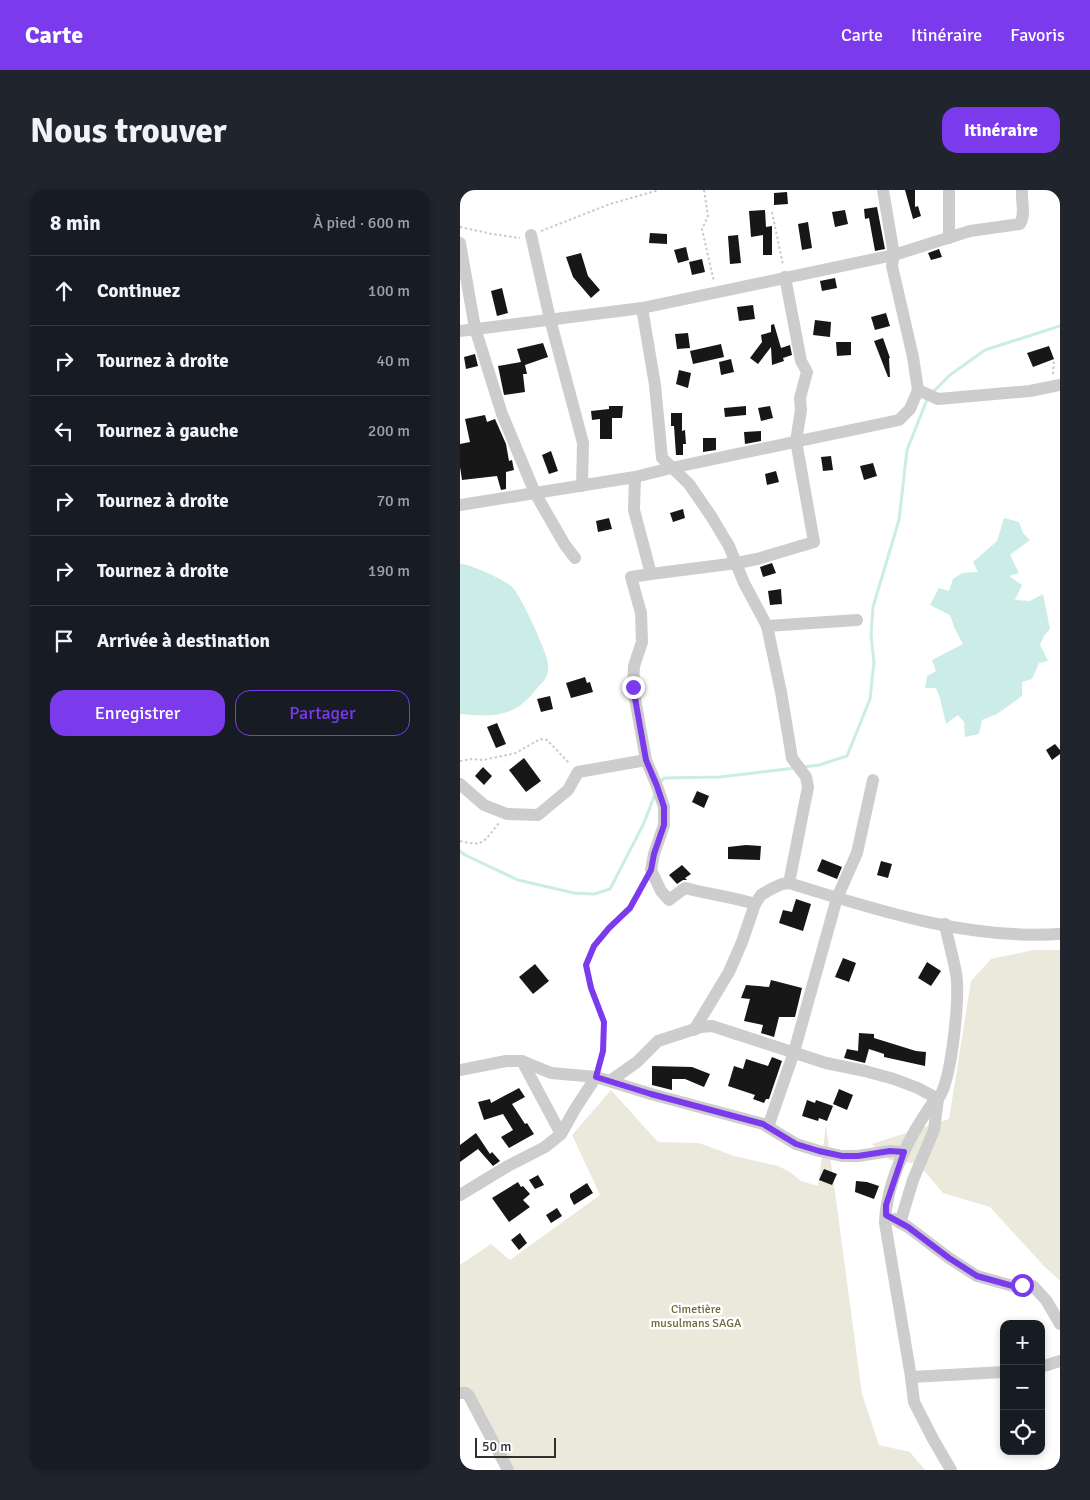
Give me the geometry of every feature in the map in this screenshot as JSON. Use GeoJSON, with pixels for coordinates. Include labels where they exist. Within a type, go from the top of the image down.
{"type":"FeatureCollection","features":[{"type":"Feature","properties":{"kind":"street"},"geometry":{"type":"LineString","coordinates":[[460,505],[636,477],[899,420],[910,409],[918,390],[913,357],[892,266],[894,255],[883,190]]}},
{"type":"Feature","properties":{"kind":"street"},"geometry":{"type":"LineString","coordinates":[[949,190],[949,238]]}},
{"type":"Feature","properties":{"kind":"street"},"geometry":{"type":"LineString","coordinates":[[460,330],[642,308],[894,255],[970,231],[1020,224],[1023,220],[1022,190]]}},
{"type":"Feature","properties":{"kind":"street"},"geometry":{"type":"LineString","coordinates":[[531,235],[550,319],[583,443],[582,486]]}},
{"type":"Feature","properties":{"kind":"street"},"geometry":{"type":"LineString","coordinates":[[460,242],[475,328],[502,414],[535,493],[565,545],[576,558]]}},
{"type":"Feature","properties":{"kind":"street"},"geometry":{"type":"LineString","coordinates":[[756,904],[685,888],[669,900],[653,877],[651,870],[654,854],[664,825],[664,807],[646,760],[633,687],[634,666],[642,642],[641,613],[631,577],[736,563],[814,542],[796,441],[802,410],[800,398],[807,372],[801,361],[785,277]]}},
{"type":"Feature","properties":{"kind":"street"},"geometry":{"type":"LineString","coordinates":[[642,308],[655,385],[662,458],[689,484],[729,546],[744,583],[767,626],[782,692],[792,758],[806,777],[808,787],[789,883]]}},
{"type":"Feature","properties":{"kind":"street"},"geometry":{"type":"LineString","coordinates":[[918,390],[938,400],[1030,391],[1056,385]]}},
{"type":"Feature","properties":{"kind":"street"},"geometry":{"type":"LineString","coordinates":[[636,477],[634,510],[650,574]]}},
{"type":"Feature","properties":{"kind":"street"},"geometry":{"type":"LineString","coordinates":[[767,626],[857,620]]}},
{"type":"Feature","properties":{"kind":"street"},"geometry":{"type":"LineString","coordinates":[[460,784],[484,805],[507,814],[538,814],[568,790],[578,772],[646,760]]}},
{"type":"Feature","properties":{"kind":"street"},"geometry":{"type":"LineString","coordinates":[[768,1127],[794,1052],[837,898],[857,853],[873,780]]}},
{"type":"Feature","properties":{"kind":"street"},"geometry":{"type":"LineString","coordinates":[[694,1030],[729,972],[756,904],[762,895],[782,884],[789,883],[862,906],[982,932],[1060,934]]}},
{"type":"Feature","properties":{"kind":"street"},"geometry":{"type":"LineString","coordinates":[[900,1223],[913,1180],[934,1130],[938,1099],[949,1071],[957,1000],[956,973],[945,924]]}},
{"type":"Feature","properties":{"kind":"street"},"geometry":{"type":"LineString","coordinates":[[610,1081],[636,1062],[658,1041],[712,1026],[826,1063],[894,1079],[918,1088],[938,1099]]}},
{"type":"Feature","properties":{"kind":"street"},"geometry":{"type":"LineString","coordinates":[[460,1070],[506,1061],[522,1061],[550,1073],[596,1077],[763,1124],[796,1144],[834,1154],[858,1156],[890,1151],[904,1152]]}},
{"type":"Feature","properties":{"kind":"street"},"geometry":{"type":"LineString","coordinates":[[522,1061],[561,1134]]}},
{"type":"Feature","properties":{"kind":"street"},"geometry":{"type":"LineString","coordinates":[[460,1195],[508,1166],[545,1147],[561,1134],[596,1077]]}},
{"type":"Feature","properties":{"kind":"street"},"geometry":{"type":"LineString","coordinates":[[938,1099],[932,1104],[904,1152],[886,1205],[886,1215],[888,1245],[914,1402],[932,1439],[951,1470]]}},
{"type":"Feature","properties":{"kind":"street"},"geometry":{"type":"LineString","coordinates":[[886,1215],[977,1276],[1013,1286],[1032,1286],[1046,1300],[1060,1324]]}},
{"type":"Feature","properties":{"kind":"street"},"geometry":{"type":"LineString","coordinates":[[1045,1366],[1060,1362]]}},
{"type":"Feature","properties":{"kind":"street"},"geometry":{"type":"LineString","coordinates":[[911,1377],[1000,1372]]}},
{"type":"Feature","properties":{"kind":"street"},"geometry":{"type":"LineString","coordinates":[[460,1393],[466,1393],[469,1396],[508,1470]]}},
{"type":"Feature","properties":{"kind":"path"},"geometry":{"type":"LineString","coordinates":[[460,227],[523,238],[610,204],[659,190]]}},
{"type":"Feature","properties":{"kind":"path"},"geometry":{"type":"LineString","coordinates":[[704,190],[708,216],[702,229],[716,292]]}},
{"type":"Feature","properties":{"kind":"path"},"geometry":{"type":"LineString","coordinates":[[772,212],[785,277]]}},
{"type":"Feature","properties":{"kind":"path"},"geometry":{"type":"LineString","coordinates":[[1054,359],[1056,385]]}},
{"type":"Feature","properties":{"kind":"path"},"geometry":{"type":"LineString","coordinates":[[460,762],[473,759],[483,760],[516,753],[540,739],[547,740],[578,772]]}},
{"type":"Feature","properties":{"kind":"path"},"geometry":{"type":"LineString","coordinates":[[460,841],[475,845],[480,844],[507,814]]}},
{"type":"Feature","properties":{"kind":"path"},"geometry":{"type":"LineString","coordinates":[[596,1077],[603,1051],[604,1022],[591,988],[586,965],[594,946],[630,908],[651,870]]}},
{"type":"Feature","properties":{"kind":"green space"},"geometry":{"type":"Polygon","coordinates":[[[1033,950],[1060,950],[1060,1281],[990,1207],[943,1193],[918,1164],[890,1160],[872,1144],[949,1119],[971,981],[991,959],[1033,950]]]}},
{"type":"Feature","properties":{"kind":"green space","name":"Cimetière musulmans SAGA"},"geometry":{"type":"Polygon","coordinates":[[[611,1090],[658,1142],[699,1143],[734,1156],[778,1166],[790,1172],[801,1181],[818,1186],[826,1125],[862,1394],[879,1445],[910,1452],[925,1470],[512,1470],[460,1391],[460,1265],[491,1244],[510,1260],[600,1195],[572,1135],[611,1090]]]}},
{"type":"Feature","properties":{"kind":"water"},"geometry":{"type":"Polygon","coordinates":[[[1004,518],[1019,522],[1023,533],[1030,540],[1010,555],[1019,573],[1009,576],[1022,585],[1015,600],[1030,601],[1043,594],[1050,629],[1040,645],[1048,661],[1039,663],[1032,679],[1022,682],[1022,696],[997,714],[982,720],[979,734],[965,737],[964,722],[958,715],[946,724],[936,688],[925,688],[927,676],[936,671],[932,660],[963,644],[950,615],[930,605],[939,588],[949,591],[953,579],[962,573],[978,572],[973,562],[997,541],[1004,518]]]}},
{"type":"Feature","properties":{"kind":"water"},"geometry":{"type":"Polygon","coordinates":[[[460,564],[487,572],[512,587],[526,610],[547,659],[548,671],[543,681],[521,705],[504,713],[494,715],[460,714],[460,564]]]}},
{"type":"Feature","properties":{"kind":"building"},"geometry":{"type":"Polygon","coordinates":[[[905,190],[915,190],[915,207],[918,206],[921,216],[913,219],[905,190]]]}},
{"type":"Feature","properties":{"kind":"building"},"geometry":{"type":"Polygon","coordinates":[[[787,192],[788,204],[774,205],[774,193],[787,192]]]}},
{"type":"Feature","properties":{"kind":"building"},"geometry":{"type":"Polygon","coordinates":[[[877,207],[885,249],[875,251],[869,218],[865,219],[864,209],[877,207]]]}},
{"type":"Feature","properties":{"kind":"building"},"geometry":{"type":"Polygon","coordinates":[[[765,210],[766,227],[772,226],[772,255],[763,255],[763,235],[751,237],[749,211],[765,210]]]}},
{"type":"Feature","properties":{"kind":"building"},"geometry":{"type":"Polygon","coordinates":[[[845,210],[848,224],[835,227],[832,212],[845,210]]]}},
{"type":"Feature","properties":{"kind":"building"},"geometry":{"type":"Polygon","coordinates":[[[808,222],[812,248],[802,250],[798,224],[808,222]]]}},
{"type":"Feature","properties":{"kind":"building"},"geometry":{"type":"Polygon","coordinates":[[[650,233],[667,234],[667,244],[649,243],[650,233]]]}},
{"type":"Feature","properties":{"kind":"building"},"geometry":{"type":"Polygon","coordinates":[[[738,235],[741,263],[730,264],[728,236],[738,235]]]}},
{"type":"Feature","properties":{"kind":"building"},"geometry":{"type":"Polygon","coordinates":[[[686,247],[689,260],[678,263],[674,250],[686,247]]]}},
{"type":"Feature","properties":{"kind":"building"},"geometry":{"type":"Polygon","coordinates":[[[939,249],[942,257],[931,260],[928,253],[939,249]]]}},
{"type":"Feature","properties":{"kind":"building"},"geometry":{"type":"Polygon","coordinates":[[[581,253],[588,276],[600,290],[591,298],[573,277],[566,257],[581,253]]]}},
{"type":"Feature","properties":{"kind":"building"},"geometry":{"type":"Polygon","coordinates":[[[702,259],[705,272],[692,275],[689,262],[702,259]]]}},
{"type":"Feature","properties":{"kind":"building"},"geometry":{"type":"Polygon","coordinates":[[[835,278],[837,288],[822,291],[820,281],[835,278]]]}},
{"type":"Feature","properties":{"kind":"building"},"geometry":{"type":"Polygon","coordinates":[[[502,288],[508,313],[497,316],[491,291],[502,288]]]}},
{"type":"Feature","properties":{"kind":"building"},"geometry":{"type":"Polygon","coordinates":[[[753,305],[755,319],[739,321],[737,307],[753,305]]]}},
{"type":"Feature","properties":{"kind":"building"},"geometry":{"type":"Polygon","coordinates":[[[886,313],[890,326],[875,330],[871,317],[886,313]]]}},
{"type":"Feature","properties":{"kind":"building"},"geometry":{"type":"Polygon","coordinates":[[[815,320],[831,322],[830,337],[813,335],[815,320]]]}},
{"type":"Feature","properties":{"kind":"building"},"geometry":{"type":"Polygon","coordinates":[[[774,324],[781,348],[790,345],[792,355],[783,358],[784,361],[772,365],[771,347],[758,364],[750,358],[762,342],[761,335],[771,332],[771,325],[774,324]]]}},
{"type":"Feature","properties":{"kind":"building"},"geometry":{"type":"Polygon","coordinates":[[[688,333],[690,348],[677,349],[675,334],[688,333]]]}},
{"type":"Feature","properties":{"kind":"building"},"geometry":{"type":"Polygon","coordinates":[[[883,338],[890,358],[890,377],[888,377],[874,341],[883,338]]]}},
{"type":"Feature","properties":{"kind":"building"},"geometry":{"type":"Polygon","coordinates":[[[836,342],[851,342],[851,355],[837,356],[836,342]]]}},
{"type":"Feature","properties":{"kind":"building"},"geometry":{"type":"Polygon","coordinates":[[[543,343],[548,357],[525,365],[527,374],[523,374],[525,392],[504,395],[498,366],[521,362],[517,349],[543,343]]]}},
{"type":"Feature","properties":{"kind":"building"},"geometry":{"type":"Polygon","coordinates":[[[721,344],[724,357],[693,364],[690,351],[721,344]]]}},
{"type":"Feature","properties":{"kind":"building"},"geometry":{"type":"Polygon","coordinates":[[[1049,346],[1054,359],[1033,367],[1027,353],[1049,346]]]}},
{"type":"Feature","properties":{"kind":"building"},"geometry":{"type":"Polygon","coordinates":[[[475,354],[478,366],[466,369],[464,357],[475,354]]]}},
{"type":"Feature","properties":{"kind":"building"},"geometry":{"type":"Polygon","coordinates":[[[731,359],[734,372],[721,375],[719,362],[731,359]]]}},
{"type":"Feature","properties":{"kind":"building"},"geometry":{"type":"Polygon","coordinates":[[[679,370],[691,373],[688,388],[676,384],[679,370]]]}},
{"type":"Feature","properties":{"kind":"building"},"geometry":{"type":"Polygon","coordinates":[[[609,406],[623,406],[622,418],[612,418],[612,439],[600,439],[600,419],[592,420],[591,411],[609,409],[609,406]]]}},
{"type":"Feature","properties":{"kind":"building"},"geometry":{"type":"Polygon","coordinates":[[[746,406],[746,415],[725,417],[724,408],[746,406]]]}},
{"type":"Feature","properties":{"kind":"building"},"geometry":{"type":"Polygon","coordinates":[[[770,406],[773,418],[761,421],[758,408],[770,406]]]}},
{"type":"Feature","properties":{"kind":"building"},"geometry":{"type":"Polygon","coordinates":[[[671,413],[682,413],[682,431],[685,430],[686,444],[683,444],[683,455],[676,455],[674,426],[671,426],[671,413]]]}},
{"type":"Feature","properties":{"kind":"building"},"geometry":{"type":"Polygon","coordinates":[[[485,415],[487,422],[495,419],[506,444],[509,461],[512,460],[514,470],[506,472],[506,489],[501,490],[497,476],[462,480],[460,444],[470,442],[465,419],[485,415]]]}},
{"type":"Feature","properties":{"kind":"building"},"geometry":{"type":"Polygon","coordinates":[[[761,431],[761,441],[745,444],[744,432],[761,431]]]}},
{"type":"Feature","properties":{"kind":"building"},"geometry":{"type":"Polygon","coordinates":[[[703,438],[716,438],[716,450],[703,452],[703,438]]]}},
{"type":"Feature","properties":{"kind":"building"},"geometry":{"type":"Polygon","coordinates":[[[551,451],[558,471],[549,474],[542,455],[551,451]]]}},
{"type":"Feature","properties":{"kind":"building"},"geometry":{"type":"Polygon","coordinates":[[[831,456],[833,470],[823,471],[821,457],[831,456]]]}},
{"type":"Feature","properties":{"kind":"building"},"geometry":{"type":"Polygon","coordinates":[[[873,463],[877,476],[864,480],[860,466],[873,463]]]}},
{"type":"Feature","properties":{"kind":"building"},"geometry":{"type":"Polygon","coordinates":[[[776,471],[779,482],[767,485],[765,474],[776,471]]]}},
{"type":"Feature","properties":{"kind":"building"},"geometry":{"type":"Polygon","coordinates":[[[683,509],[685,518],[673,522],[670,513],[683,509]]]}},
{"type":"Feature","properties":{"kind":"building"},"geometry":{"type":"Polygon","coordinates":[[[609,518],[612,529],[598,532],[596,521],[609,518]]]}},
{"type":"Feature","properties":{"kind":"building"},"geometry":{"type":"Polygon","coordinates":[[[772,563],[776,573],[763,577],[760,567],[772,563]]]}},
{"type":"Feature","properties":{"kind":"building"},"geometry":{"type":"Polygon","coordinates":[[[781,589],[782,604],[770,605],[768,591],[781,589]]]}},
{"type":"Feature","properties":{"kind":"building"},"geometry":{"type":"Polygon","coordinates":[[[585,677],[587,683],[590,682],[593,692],[571,698],[566,683],[585,677]]]}},
{"type":"Feature","properties":{"kind":"building"},"geometry":{"type":"Polygon","coordinates":[[[550,696],[553,709],[541,712],[537,699],[550,696]]]}},
{"type":"Feature","properties":{"kind":"building"},"geometry":{"type":"Polygon","coordinates":[[[497,723],[506,744],[496,748],[487,727],[497,723]]]}},
{"type":"Feature","properties":{"kind":"building"},"geometry":{"type":"Polygon","coordinates":[[[1055,744],[1060,750],[1060,754],[1052,760],[1046,750],[1055,744]]]}},
{"type":"Feature","properties":{"kind":"building"},"geometry":{"type":"Polygon","coordinates":[[[524,758],[541,781],[526,792],[509,770],[524,758]]]}},
{"type":"Feature","properties":{"kind":"building"},"geometry":{"type":"Polygon","coordinates":[[[483,767],[492,776],[484,785],[475,776],[483,767]]]}},
{"type":"Feature","properties":{"kind":"building"},"geometry":{"type":"Polygon","coordinates":[[[697,791],[709,796],[704,808],[692,802],[697,791]]]}},
{"type":"Feature","properties":{"kind":"building"},"geometry":{"type":"Polygon","coordinates":[[[761,846],[760,860],[728,859],[728,847],[761,846]]]}},
{"type":"Feature","properties":{"kind":"building"},"geometry":{"type":"Polygon","coordinates":[[[822,859],[842,867],[837,879],[817,871],[822,859]]]}},
{"type":"Feature","properties":{"kind":"building"},"geometry":{"type":"Polygon","coordinates":[[[881,861],[892,864],[888,878],[877,875],[881,861]]]}},
{"type":"Feature","properties":{"kind":"building"},"geometry":{"type":"Polygon","coordinates":[[[682,865],[691,874],[685,878],[687,880],[677,884],[669,875],[682,865]]]}},
{"type":"Feature","properties":{"kind":"building"},"geometry":{"type":"Polygon","coordinates":[[[796,899],[811,904],[803,931],[779,923],[783,910],[792,912],[796,899]]]}},
{"type":"Feature","properties":{"kind":"building"},"geometry":{"type":"Polygon","coordinates":[[[843,958],[856,963],[849,982],[835,977],[843,958]]]}},
{"type":"Feature","properties":{"kind":"building"},"geometry":{"type":"Polygon","coordinates":[[[927,962],[941,971],[931,986],[918,978],[927,962]]]}},
{"type":"Feature","properties":{"kind":"building"},"geometry":{"type":"Polygon","coordinates":[[[535,964],[549,981],[533,994],[519,977],[535,964]]]}},
{"type":"Feature","properties":{"kind":"building"},"geometry":{"type":"Polygon","coordinates":[[[771,980],[802,988],[795,1017],[779,1017],[774,1037],[761,1033],[763,1025],[744,1021],[750,999],[741,998],[746,985],[769,987],[771,980]]]}},
{"type":"Feature","properties":{"kind":"building"},"geometry":{"type":"Polygon","coordinates":[[[859,1033],[874,1034],[874,1038],[916,1051],[926,1052],[925,1066],[884,1057],[884,1054],[869,1049],[865,1063],[844,1058],[847,1049],[858,1051],[859,1033]]]}},
{"type":"Feature","properties":{"kind":"building"},"geometry":{"type":"Polygon","coordinates":[[[772,1057],[782,1061],[769,1099],[766,1099],[764,1103],[753,1099],[755,1095],[728,1086],[734,1066],[743,1069],[746,1059],[768,1066],[772,1057]]]}},
{"type":"Feature","properties":{"kind":"building"},"geometry":{"type":"Polygon","coordinates":[[[652,1066],[692,1067],[710,1074],[704,1087],[685,1079],[672,1079],[672,1090],[652,1085],[652,1066]]]}},
{"type":"Feature","properties":{"kind":"building"},"geometry":{"type":"Polygon","coordinates":[[[519,1088],[525,1097],[512,1104],[534,1134],[509,1148],[501,1137],[513,1130],[503,1114],[484,1120],[478,1102],[490,1099],[491,1103],[519,1088]]]}},
{"type":"Feature","properties":{"kind":"building"},"geometry":{"type":"Polygon","coordinates":[[[839,1089],[853,1095],[847,1110],[833,1104],[839,1089]]]}},
{"type":"Feature","properties":{"kind":"building"},"geometry":{"type":"Polygon","coordinates":[[[807,1100],[815,1103],[816,1100],[833,1106],[827,1121],[819,1118],[818,1121],[802,1116],[807,1100]]]}},
{"type":"Feature","properties":{"kind":"building"},"geometry":{"type":"Polygon","coordinates":[[[476,1133],[490,1154],[492,1152],[500,1161],[493,1166],[478,1149],[460,1162],[460,1145],[476,1133]]]}},
{"type":"Feature","properties":{"kind":"building"},"geometry":{"type":"Polygon","coordinates":[[[824,1169],[837,1174],[832,1185],[819,1180],[824,1169]]]}},
{"type":"Feature","properties":{"kind":"building"},"geometry":{"type":"Polygon","coordinates":[[[538,1175],[544,1185],[535,1189],[529,1180],[538,1175]]]}},
{"type":"Feature","properties":{"kind":"building"},"geometry":{"type":"Polygon","coordinates":[[[856,1181],[879,1186],[874,1199],[855,1192],[856,1181]]]}},
{"type":"Feature","properties":{"kind":"building"},"geometry":{"type":"Polygon","coordinates":[[[518,1182],[530,1194],[523,1200],[530,1207],[509,1222],[492,1198],[518,1182]]]}},
{"type":"Feature","properties":{"kind":"building"},"geometry":{"type":"Polygon","coordinates":[[[587,1183],[593,1193],[574,1205],[570,1194],[587,1183]]]}},
{"type":"Feature","properties":{"kind":"building"},"geometry":{"type":"Polygon","coordinates":[[[557,1208],[562,1216],[551,1223],[546,1215],[557,1208]]]}},
{"type":"Feature","properties":{"kind":"building"},"geometry":{"type":"Polygon","coordinates":[[[520,1233],[527,1243],[519,1250],[511,1240],[520,1233]]]}},
{"type":"Feature","properties":{"kind":"waterway"},"geometry":{"type":"LineString","coordinates":[[932,393],[950,375],[985,350],[1060,326]]}},
{"type":"Feature","properties":{"kind":"waterway"},"geometry":{"type":"LineString","coordinates":[[803,767],[819,765],[847,756],[870,699],[874,662],[871,635],[873,607],[899,520],[907,450],[928,397]]}},
{"type":"Feature","properties":{"kind":"waterway"},"geometry":{"type":"LineString","coordinates":[[659,784],[664,778],[720,777],[795,768]]}},
{"type":"Feature","properties":{"kind":"waterway"},"geometry":{"type":"LineString","coordinates":[[460,851],[518,880],[574,893],[594,894],[610,889],[644,823],[655,794]]}},
{"type":"Feature","properties":{"kind":"route"},"geometry":{"type":"LineString","coordinates":[[633,687],[646,760],[664,807],[664,825],[651,864],[651,870],[630,908],[594,946],[586,965],[591,988],[604,1022],[603,1051],[596,1077],[763,1124],[796,1144],[819,1151],[842,1156],[870,1155],[890,1151],[904,1152],[886,1205],[886,1215],[908,1227],[949,1258],[977,1276],[1013,1286],[1022,1285]]}}]}
